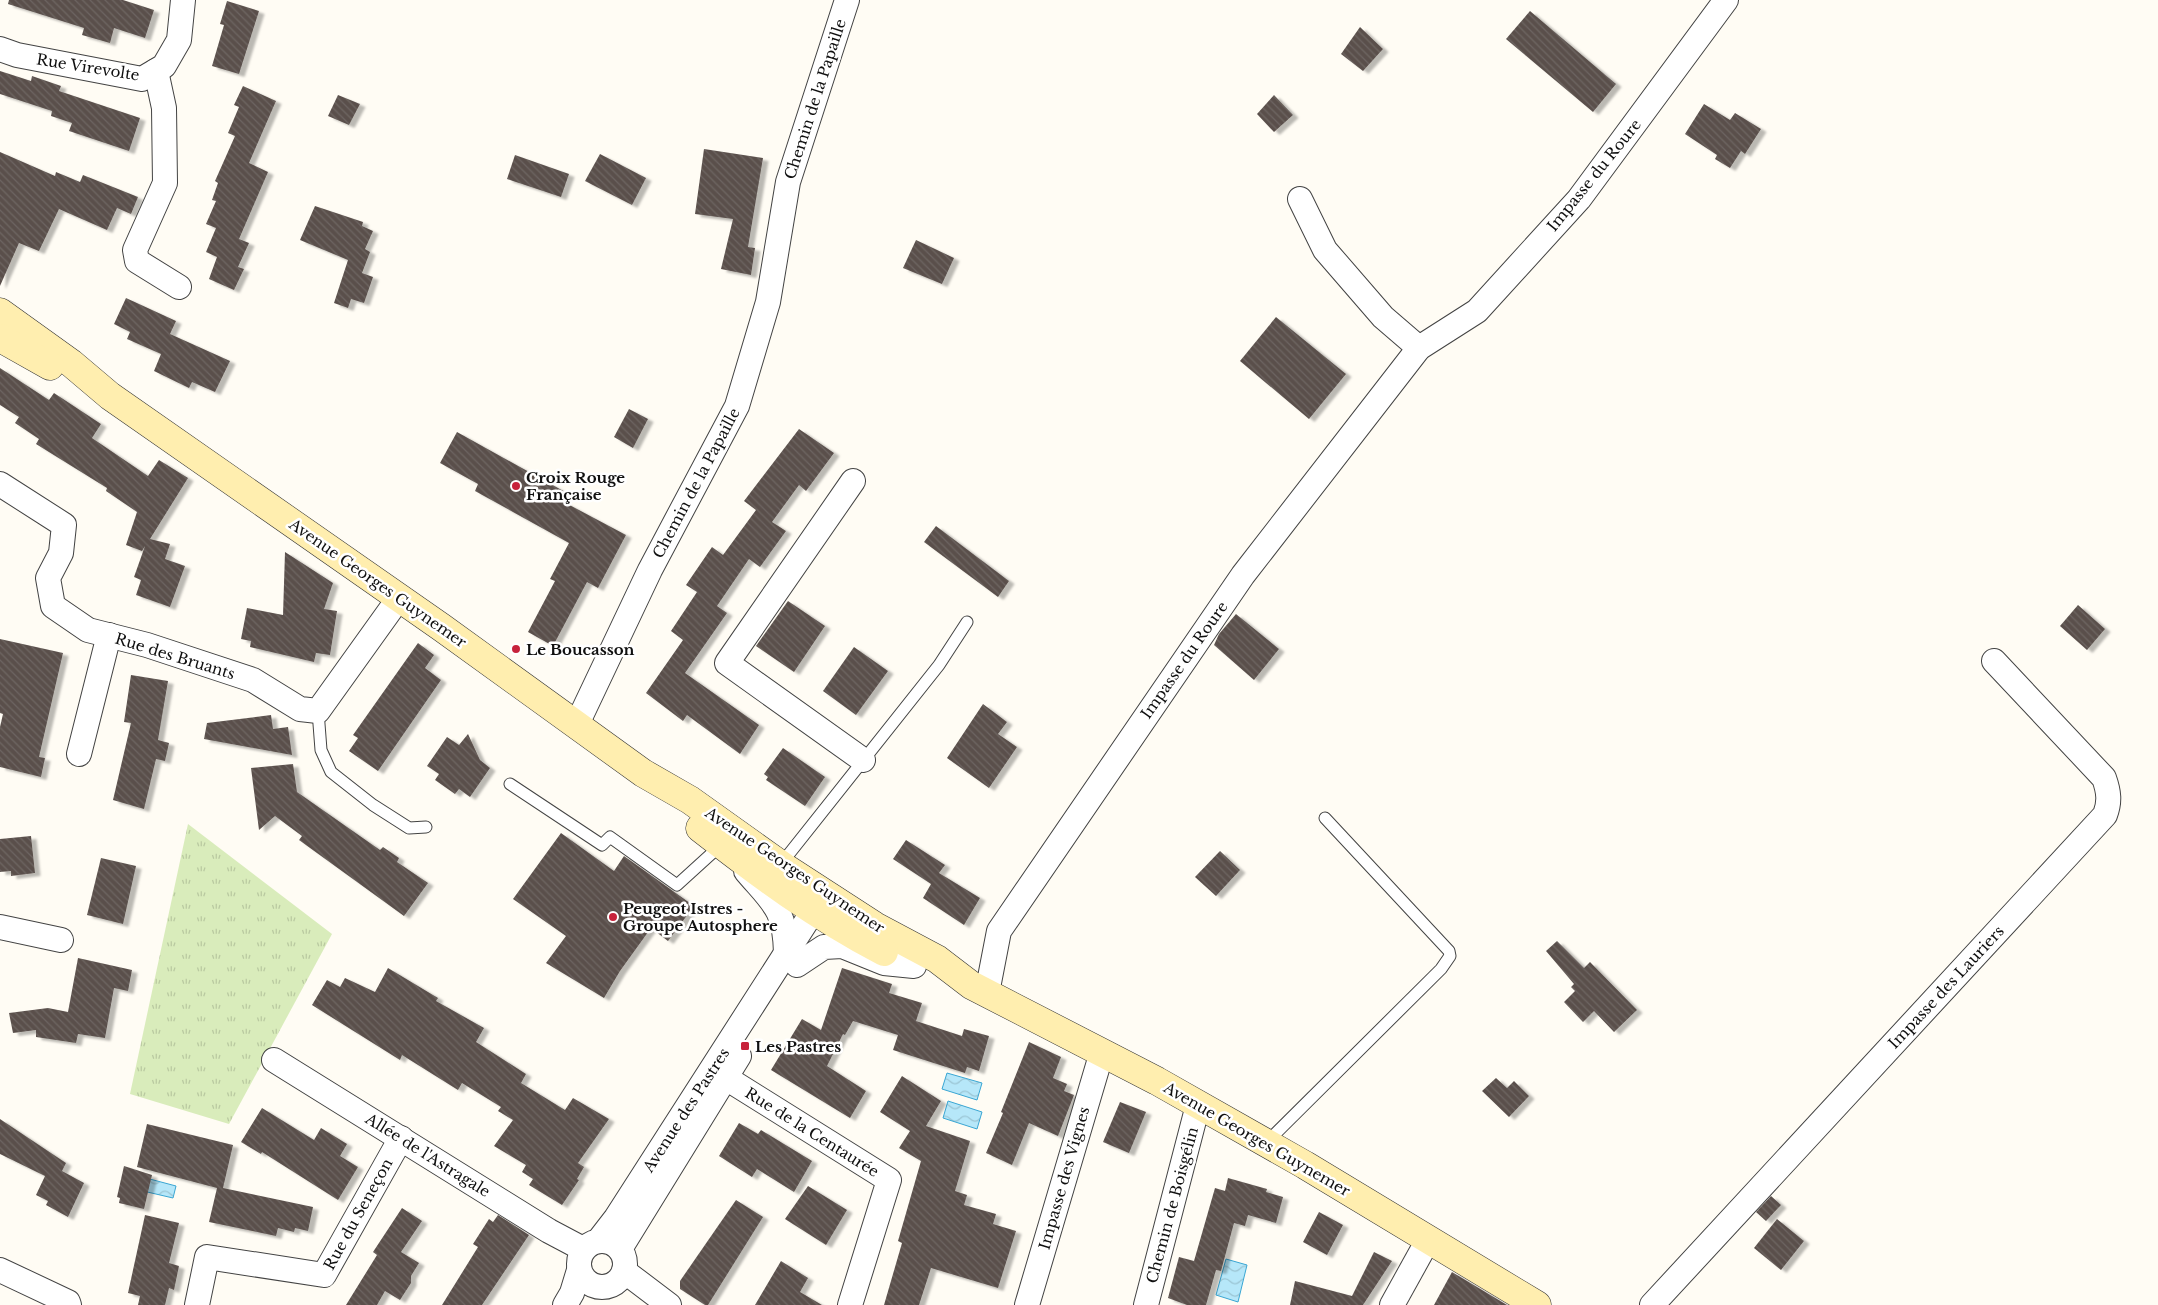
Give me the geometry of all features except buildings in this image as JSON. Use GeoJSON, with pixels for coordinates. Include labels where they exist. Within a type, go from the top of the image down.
{"type":"FeatureCollection","features":[{"type":"Feature","properties":{"kind":"main road","name":"Avenue Georges Guynemer"},"geometry":{"type":"LineString","coordinates":[[0,312],[72,363],[110,396],[399,598],[643,773],[690,800],[728,842],[821,912],[979,989],[1102,1052],[1266,1143],[1537,1305]]}},
{"type":"Feature","properties":{"kind":"main road","name":"Avenue Georges Guynemer"},"geometry":{"type":"LineString","coordinates":[[0,338],[63,374],[110,396]]}},
{"type":"Feature","properties":{"kind":"main road","name":"Avenue Georges Guynemer"},"geometry":{"type":"LineString","coordinates":[[728,842],[781,864],[875,926],[920,960]]}},
{"type":"Feature","properties":{"kind":"street","name":"Rue Virevolte"},"geometry":{"type":"LineString","coordinates":[[0,49],[17,55],[142,79],[164,66],[179,40],[183,0]]}},
{"type":"Feature","properties":{"kind":"street","name":"Chemin de la Papaille"},"geometry":{"type":"LineString","coordinates":[[577,724],[650,570],[737,406],[768,302],[788,182],[847,0]]}},
{"type":"Feature","properties":{"kind":"street","name":"Impasse du Roure"},"geometry":{"type":"LineString","coordinates":[[979,989],[998,931],[1238,582],[1419,348],[1477,311],[1579,199],[1726,0]]}},
{"type":"Feature","properties":{"kind":"street"},"geometry":{"type":"LineString","coordinates":[[156,71],[164,108],[165,183],[135,250],[137,261],[179,287]]}},
{"type":"Feature","properties":{"kind":"street"},"geometry":{"type":"LineString","coordinates":[[1300,199],[1325,250],[1383,317],[1419,348]]}},
{"type":"Feature","properties":{"kind":"street"},"geometry":{"type":"LineString","coordinates":[[853,481],[727,663],[863,760]]}},
{"type":"Feature","properties":{"kind":"street","name":"Rue des Bruants"},"geometry":{"type":"LineString","coordinates":[[0,484],[64,525],[61,553],[48,578],[53,606],[88,630],[147,645],[252,680],[300,709],[318,712]]}},
{"type":"Feature","properties":{"kind":"street"},"geometry":{"type":"LineString","coordinates":[[318,712],[399,598]]}},
{"type":"Feature","properties":{"kind":"street"},"geometry":{"type":"LineString","coordinates":[[79,754],[109,635]]}},
{"type":"Feature","properties":{"kind":"street","name":"Impasse des Lauriers"},"geometry":{"type":"LineString","coordinates":[[1652,1305],[2105,815],[2109,805],[2109,792],[2104,778],[1994,661]]}},
{"type":"Feature","properties":{"kind":"street"},"geometry":{"type":"LineString","coordinates":[[728,842],[778,909],[792,959]]}},
{"type":"Feature","properties":{"kind":"street","name":"Avenue des Pastres"},"geometry":{"type":"LineString","coordinates":[[565,1305],[726,1078],[792,959],[808,919],[821,912]]}},
{"type":"Feature","properties":{"kind":"street"},"geometry":{"type":"LineString","coordinates":[[0,927],[61,940]]}},
{"type":"Feature","properties":{"kind":"street","name":"Avenue des Pastres"},"geometry":{"type":"LineString","coordinates":[[601,1256],[616,1218],[792,959],[824,947],[842,946],[884,963],[920,960]]}},
{"type":"Feature","properties":{"kind":"street","name":"Impasse des Vignes"},"geometry":{"type":"LineString","coordinates":[[1027,1305],[1102,1052]]}},
{"type":"Feature","properties":{"kind":"street","name":"Allée de l'Astragale"},"geometry":{"type":"LineString","coordinates":[[274,1060],[549,1231],[601,1256],[669,1305]]}},
{"type":"Feature","properties":{"kind":"street","name":"Rue de la Centaurée"},"geometry":{"type":"LineString","coordinates":[[726,1078],[889,1180],[850,1305]]}},
{"type":"Feature","properties":{"kind":"street","name":"Chemin de Boisgélin"},"geometry":{"type":"LineString","coordinates":[[1146,1305],[1198,1105]]}},
{"type":"Feature","properties":{"kind":"street","name":"Rue du Seneçon"},"geometry":{"type":"LineString","coordinates":[[197,1305],[207,1257],[324,1275],[401,1138]]}},
{"type":"Feature","properties":{"kind":"street"},"geometry":{"type":"LineString","coordinates":[[1392,1305],[1428,1240]]}},
{"type":"Feature","properties":{"kind":"street"},"geometry":{"type":"LineString","coordinates":[[593,1296],[614,1283],[601,1256]]}},
{"type":"Feature","properties":{"kind":"street"},"geometry":{"type":"LineString","coordinates":[[0,1270],[68,1302],[69,1305]]}},
{"type":"Feature","properties":{"kind":"lane"},"geometry":{"type":"LineString","coordinates":[[781,864],[939,665],[967,622]]}},
{"type":"Feature","properties":{"kind":"lane"},"geometry":{"type":"LineString","coordinates":[[318,712],[321,750],[331,772],[373,805],[410,828],[426,827]]}},
{"type":"Feature","properties":{"kind":"lane"},"geometry":{"type":"LineString","coordinates":[[510,784],[602,845],[610,837],[677,885],[728,842]]}},
{"type":"Feature","properties":{"kind":"lane"},"geometry":{"type":"LineString","coordinates":[[1266,1143],[1440,969],[1450,956],[1449,951],[1325,818]]}},
{"type":"Feature","properties":{"kind":"green space"},"geometry":{"type":"Polygon","coordinates":[[[188,824],[332,934],[229,1124],[130,1094],[188,824]]]}},
{"type":"Feature","properties":{"kind":"water"},"geometry":{"type":"Polygon","coordinates":[[[947,1073],[982,1083],[977,1100],[942,1089],[947,1073]]]}},
{"type":"Feature","properties":{"kind":"water"},"geometry":{"type":"Polygon","coordinates":[[[948,1101],[982,1112],[977,1129],[943,1118],[948,1101]]]}},
{"type":"Feature","properties":{"kind":"water"},"geometry":{"type":"Polygon","coordinates":[[[146,1178],[176,1186],[173,1198],[143,1191],[146,1178]]]}},
{"type":"Feature","properties":{"kind":"water"},"geometry":{"type":"Polygon","coordinates":[[[1226,1259],[1247,1265],[1238,1302],[1216,1295],[1226,1259]]]}},
{"type":"Feature","properties":{"kind":"place","name":"Croix Rouge Française"},"geometry":{"type":"Point","coordinates":[516,486]}},
{"type":"Feature","properties":{"kind":"place","name":"Le Boucasson"},"geometry":{"type":"Point","coordinates":[516,649]}},
{"type":"Feature","properties":{"kind":"place","name":"Peugeot Istres - Groupe Autosphere"},"geometry":{"type":"Point","coordinates":[613,917]}},
{"type":"Feature","properties":{"kind":"place","name":"Les Pastres"},"geometry":{"type":"Point","coordinates":[745,1046]}}]}
